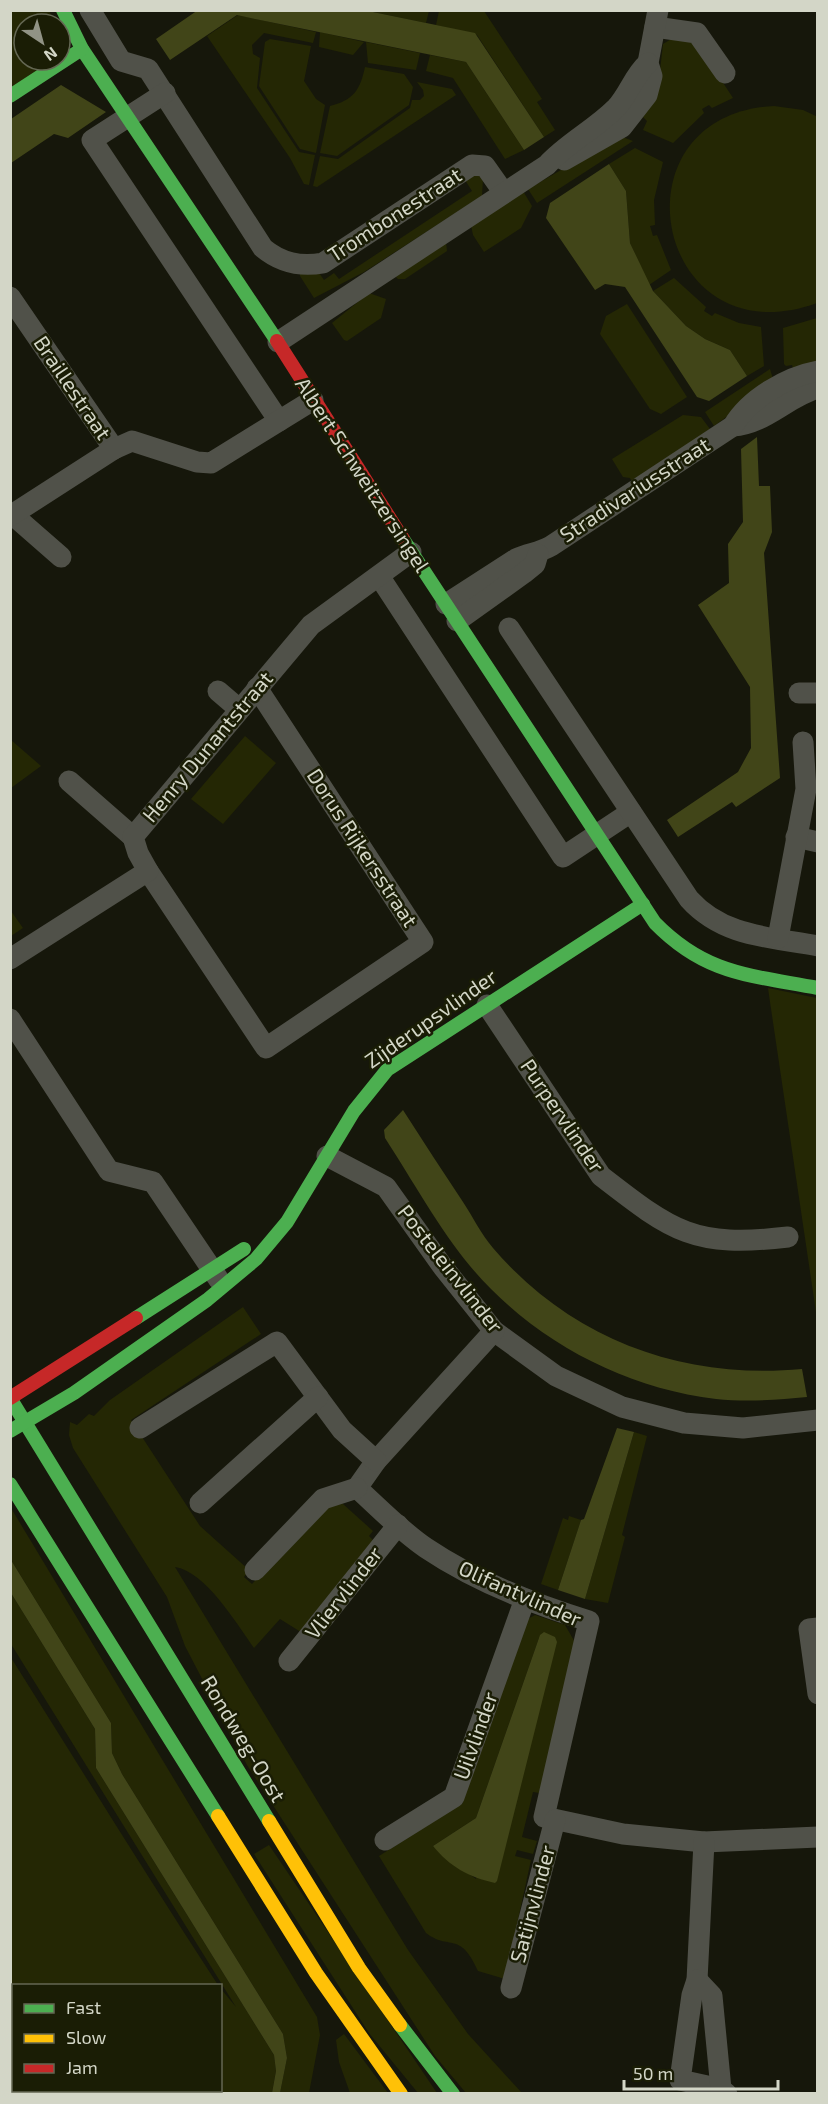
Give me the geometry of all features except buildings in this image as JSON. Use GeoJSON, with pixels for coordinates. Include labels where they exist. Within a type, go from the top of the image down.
{"type":"FeatureCollection","features":[{"type":"Feature","properties":{"kind":"street","name":"Albert Schweitzersingel"},"geometry":{"type":"LineString","coordinates":[[63,10],[82,49],[129,116],[278,342],[411,552],[643,904],[678,948],[703,964],[818,988]]}},
{"type":"Feature","properties":{"kind":"street"},"geometry":{"type":"LineString","coordinates":[[90,10],[121,61],[148,69],[165,93]]}},
{"type":"Feature","properties":{"kind":"street"},"geometry":{"type":"LineString","coordinates":[[656,19],[697,33],[725,73]]}},
{"type":"Feature","properties":{"kind":"street","name":"Trombonestraat"},"geometry":{"type":"LineString","coordinates":[[278,342],[547,165],[572,158],[622,127],[647,94],[652,76],[648,63],[656,19]]}},
{"type":"Feature","properties":{"kind":"street"},"geometry":{"type":"LineString","coordinates":[[10,96],[82,49]]}},
{"type":"Feature","properties":{"kind":"street","name":"Albert Schweitzersingel"},"geometry":{"type":"LineString","coordinates":[[165,93],[92,140],[279,421]]}},
{"type":"Feature","properties":{"kind":"street","name":"Trombonestraat"},"geometry":{"type":"LineString","coordinates":[[165,93],[264,248],[274,257],[294,264],[323,263],[472,165],[485,166],[504,193]]}},
{"type":"Feature","properties":{"kind":"street","name":"Braillestraat"},"geometry":{"type":"LineString","coordinates":[[10,297],[114,449]]}},
{"type":"Feature","properties":{"kind":"street","name":"Stradivariusstraat"},"geometry":{"type":"LineString","coordinates":[[451,612],[516,560],[528,554],[538,554],[733,426],[740,414],[780,385],[818,371]]}},
{"type":"Feature","properties":{"kind":"street","name":"Stradivariusstraat"},"geometry":{"type":"LineString","coordinates":[[733,426],[748,425],[793,399],[818,388]]}},
{"type":"Feature","properties":{"kind":"street"},"geometry":{"type":"LineString","coordinates":[[61,557],[12,515],[114,449],[132,441],[196,462],[211,463],[313,400]]}},
{"type":"Feature","properties":{"kind":"street","name":"Henry Dunantstraat"},"geometry":{"type":"LineString","coordinates":[[148,871],[138,853],[133,837],[311,625],[411,552]]}},
{"type":"Feature","properties":{"kind":"street","name":"Albert Schweitzersingel"},"geometry":{"type":"LineString","coordinates":[[379,576],[563,857],[631,812]]}},
{"type":"Feature","properties":{"kind":"street"},"geometry":{"type":"LineString","coordinates":[[509,628],[631,812],[701,912],[722,926],[818,946]]}},
{"type":"Feature","properties":{"kind":"street","name":"Dorus Rijkersstraat"},"geometry":{"type":"LineString","coordinates":[[148,871],[266,1048],[423,942],[257,688]]}},
{"type":"Feature","properties":{"kind":"street"},"geometry":{"type":"LineString","coordinates":[[218,691],[239,709]]}},
{"type":"Feature","properties":{"kind":"street"},"geometry":{"type":"LineString","coordinates":[[778,938],[806,789],[803,742]]}},
{"type":"Feature","properties":{"kind":"street"},"geometry":{"type":"LineString","coordinates":[[69,781],[133,837]]}},
{"type":"Feature","properties":{"kind":"street"},"geometry":{"type":"LineString","coordinates":[[796,837],[818,842]]}},
{"type":"Feature","properties":{"kind":"street"},"geometry":{"type":"LineString","coordinates":[[10,959],[148,871]]}},
{"type":"Feature","properties":{"kind":"street","name":"Zijderupsvlinder"},"geometry":{"type":"LineString","coordinates":[[10,1431],[27,1423],[218,1279],[272,1243],[327,1156],[353,1108],[387,1070],[643,904]]}},
{"type":"Feature","properties":{"kind":"street","name":"Purpervlinder"},"geometry":{"type":"LineString","coordinates":[[487,1005],[601,1176],[649,1213],[692,1236],[714,1240],[747,1242],[788,1237]]}},
{"type":"Feature","properties":{"kind":"street"},"geometry":{"type":"LineString","coordinates":[[10,1019],[109,1171],[153,1182],[218,1279]]}},
{"type":"Feature","properties":{"kind":"street","name":"Posteleinvlinder"},"geometry":{"type":"LineString","coordinates":[[327,1156],[386,1187],[443,1267],[494,1331],[556,1376],[622,1407],[684,1423],[743,1428],[818,1420]]}},
{"type":"Feature","properties":{"kind":"street","name":"Zijderupsvlinder"},"geometry":{"type":"LineString","coordinates":[[10,1398],[218,1279],[291,1216]]}},
{"type":"Feature","properties":{"kind":"street"},"geometry":{"type":"LineString","coordinates":[[255,1570],[323,1499],[357,1488],[376,1461],[494,1331]]}},
{"type":"Feature","properties":{"kind":"street"},"geometry":{"type":"LineString","coordinates":[[140,1428],[277,1342],[342,1430],[376,1461]]}},
{"type":"Feature","properties":{"kind":"street"},"geometry":{"type":"LineString","coordinates":[[200,1503],[318,1397]]}},
{"type":"Feature","properties":{"kind":"street","name":"Rondweg-Oost"},"geometry":{"type":"LineString","coordinates":[[10,1398],[151,1624],[201,1713],[359,1968],[414,2045],[453,2094]]}},
{"type":"Feature","properties":{"kind":"street"},"geometry":{"type":"LineString","coordinates":[[10,1484],[316,1973],[401,2094]]}},
{"type":"Feature","properties":{"kind":"street","name":"Olifantvlinder"},"geometry":{"type":"LineString","coordinates":[[357,1488],[425,1547],[458,1567],[525,1599],[590,1621],[544,1817],[555,1820]]}},
{"type":"Feature","properties":{"kind":"street","name":"Vliervlinder"},"geometry":{"type":"LineString","coordinates":[[290,1661],[398,1525]]}},
{"type":"Feature","properties":{"kind":"street","name":"Uilvlinder"},"geometry":{"type":"LineString","coordinates":[[385,1840],[454,1797],[525,1599]]}},
{"type":"Feature","properties":{"kind":"street"},"geometry":{"type":"LineString","coordinates":[[818,1628],[809,1629],[818,1694]]}},
{"type":"Feature","properties":{"kind":"street"},"geometry":{"type":"LineString","coordinates":[[555,1820],[623,1834],[704,1842],[818,1837]]}},
{"type":"Feature","properties":{"kind":"street","name":"Satijnvlinder"},"geometry":{"type":"LineString","coordinates":[[511,1988],[555,1820]]}},
{"type":"Feature","properties":{"kind":"street"},"geometry":{"type":"LineString","coordinates":[[697,1980],[712,1996],[724,2092],[680,2080],[692,1995],[697,1980],[704,1842]]}},
{"type":"Feature","properties":{"kind":"shaded area"},"geometry":{"type":"Polygon","coordinates":[[[198,10],[368,11],[475,33],[544,137],[524,150],[466,62],[237,15],[170,60],[156,39],[198,10]]]}},
{"type":"Feature","properties":{"kind":"shaded area"},"geometry":{"type":"Polygon","coordinates":[[[11,11],[49,11],[12,12],[12,72],[36,72],[11,90],[11,11]]]}},
{"type":"Feature","properties":{"kind":"shaded area"},"geometry":{"type":"Polygon","coordinates":[[[368,11],[429,11],[426,23],[368,11]]]}},
{"type":"Feature","properties":{"kind":"shaded area"},"geometry":{"type":"Polygon","coordinates":[[[439,11],[484,11],[542,99],[537,102],[555,130],[544,137],[477,35],[436,25],[439,11]]]}},
{"type":"Feature","properties":{"kind":"shaded area"},"geometry":{"type":"Polygon","coordinates":[[[238,15],[316,32],[313,43],[264,33],[252,45],[253,54],[260,58],[257,88],[299,152],[315,155],[309,185],[304,184],[290,158],[207,36],[238,15]]]}},
{"type":"Feature","properties":{"kind":"shaded area"},"geometry":{"type":"Polygon","coordinates":[[[320,32],[364,42],[353,55],[319,47],[320,32]]]}},
{"type":"Feature","properties":{"kind":"shaded area"},"geometry":{"type":"Polygon","coordinates":[[[678,35],[695,40],[733,98],[712,108],[709,105],[702,109],[704,113],[673,143],[643,130],[647,121],[643,117],[659,79],[663,44],[678,35]]]}},
{"type":"Feature","properties":{"kind":"shaded area"},"geometry":{"type":"Polygon","coordinates":[[[270,39],[311,46],[304,81],[316,99],[325,105],[316,153],[300,149],[259,86],[265,42],[270,39]]]}},
{"type":"Feature","properties":{"kind":"shaded area"},"geometry":{"type":"Polygon","coordinates":[[[366,42],[420,53],[416,70],[368,63],[366,42]]]}},
{"type":"Feature","properties":{"kind":"shaded area"},"geometry":{"type":"Polygon","coordinates":[[[430,55],[466,62],[524,150],[505,159],[453,78],[426,71],[430,55]]]}},
{"type":"Feature","properties":{"kind":"shaded area"},"geometry":{"type":"Polygon","coordinates":[[[365,67],[404,74],[413,87],[409,105],[337,156],[320,153],[330,106],[345,101],[355,93],[365,67]]]}},
{"type":"Feature","properties":{"kind":"shaded area"},"geometry":{"type":"Polygon","coordinates":[[[417,82],[452,89],[456,95],[317,187],[313,186],[320,156],[338,159],[410,108],[412,100],[420,100],[424,96],[417,82]]]}},
{"type":"Feature","properties":{"kind":"shaded area"},"geometry":{"type":"Polygon","coordinates":[[[61,85],[106,112],[68,138],[54,134],[11,163],[11,119],[61,85]]]}},
{"type":"Feature","properties":{"kind":"shaded area"},"geometry":{"type":"Polygon","coordinates":[[[774,106],[803,110],[818,117],[817,303],[762,312],[718,298],[688,269],[672,230],[672,188],[687,149],[721,119],[774,106]]]}},
{"type":"Feature","properties":{"kind":"shaded area"},"geometry":{"type":"Polygon","coordinates":[[[620,136],[633,141],[537,203],[528,189],[620,136]]]}},
{"type":"Feature","properties":{"kind":"shaded area"},"geometry":{"type":"Polygon","coordinates":[[[635,148],[663,162],[654,200],[655,225],[650,226],[653,236],[657,235],[671,270],[649,285],[630,243],[626,191],[609,164],[635,148]]]}},
{"type":"Feature","properties":{"kind":"shaded area"},"geometry":{"type":"Polygon","coordinates":[[[609,164],[626,191],[630,243],[653,291],[686,326],[705,339],[730,350],[747,376],[709,401],[697,397],[625,287],[605,284],[595,290],[546,218],[550,203],[609,164]]]}},
{"type":"Feature","properties":{"kind":"shaded area"},"geometry":{"type":"Polygon","coordinates":[[[475,173],[483,179],[482,196],[364,272],[314,298],[300,276],[300,271],[317,270],[324,280],[334,273],[339,279],[472,191],[465,180],[475,173]]]}},
{"type":"Feature","properties":{"kind":"shaded area"},"geometry":{"type":"Polygon","coordinates":[[[523,191],[532,206],[521,228],[484,252],[473,235],[471,225],[523,191]]]}},
{"type":"Feature","properties":{"kind":"shaded area"},"geometry":{"type":"Polygon","coordinates":[[[446,242],[447,251],[405,279],[398,279],[394,275],[446,242]]]}},
{"type":"Feature","properties":{"kind":"shaded area"},"geometry":{"type":"Polygon","coordinates":[[[674,278],[706,307],[704,311],[712,316],[715,313],[739,323],[761,327],[764,366],[747,376],[730,350],[705,339],[686,326],[653,291],[674,278]]]}},
{"type":"Feature","properties":{"kind":"shaded area"},"geometry":{"type":"Polygon","coordinates":[[[369,293],[386,299],[381,318],[347,341],[344,340],[332,323],[369,293]]]}},
{"type":"Feature","properties":{"kind":"shaded area"},"geometry":{"type":"Polygon","coordinates":[[[627,304],[687,397],[661,414],[650,409],[600,334],[606,316],[627,304]]]}},
{"type":"Feature","properties":{"kind":"shaded area"},"geometry":{"type":"Polygon","coordinates":[[[817,318],[817,366],[794,371],[792,365],[784,364],[783,328],[817,318]]]}},
{"type":"Feature","properties":{"kind":"shaded area"},"geometry":{"type":"Polygon","coordinates":[[[770,369],[773,379],[767,387],[714,426],[705,412],[770,369]]]}},
{"type":"Feature","properties":{"kind":"shaded area"},"geometry":{"type":"Polygon","coordinates":[[[683,415],[701,417],[710,429],[632,482],[630,478],[623,477],[612,459],[683,415]]]}},
{"type":"Feature","properties":{"kind":"shaded area"},"geometry":{"type":"Polygon","coordinates":[[[757,437],[759,486],[770,486],[772,532],[764,553],[780,778],[736,807],[732,802],[678,837],[667,820],[738,772],[751,748],[750,687],[698,605],[729,583],[728,544],[743,522],[741,449],[757,437]]]}},
{"type":"Feature","properties":{"kind":"shaded area"},"geometry":{"type":"Polygon","coordinates":[[[245,736],[276,763],[223,824],[191,799],[245,736]]]}},
{"type":"Feature","properties":{"kind":"shaded area"},"geometry":{"type":"Polygon","coordinates":[[[11,740],[41,766],[10,788],[11,740]]]}},
{"type":"Feature","properties":{"kind":"shaded area"},"geometry":{"type":"Polygon","coordinates":[[[11,911],[23,928],[10,936],[11,911]]]}},
{"type":"Feature","properties":{"kind":"shaded area"},"geometry":{"type":"Polygon","coordinates":[[[768,988],[817,998],[817,1319],[770,1002],[768,988]]]}},
{"type":"Feature","properties":{"kind":"shaded area"},"geometry":{"type":"Polygon","coordinates":[[[403,1110],[489,1243],[524,1280],[558,1307],[594,1330],[632,1347],[673,1360],[715,1368],[758,1371],[802,1369],[807,1397],[739,1400],[681,1393],[646,1384],[613,1371],[581,1356],[550,1337],[494,1292],[470,1266],[437,1220],[385,1138],[384,1130],[403,1110]]]}},
{"type":"Feature","properties":{"kind":"shaded area"},"geometry":{"type":"Polygon","coordinates":[[[243,1307],[261,1334],[131,1420],[200,1526],[249,1570],[244,1577],[252,1584],[325,1505],[343,1504],[373,1531],[369,1536],[375,1542],[304,1634],[280,1619],[254,1648],[209,1588],[198,1578],[175,1567],[408,1950],[468,2034],[522,2093],[466,2093],[435,2056],[247,1765],[185,1646],[167,1597],[73,1448],[69,1435],[70,1422],[77,1425],[89,1414],[94,1416],[110,1400],[243,1307]]]}},
{"type":"Feature","properties":{"kind":"shaded area"},"geometry":{"type":"Polygon","coordinates":[[[617,1428],[634,1432],[585,1599],[558,1590],[581,1520],[584,1519],[617,1428]]]}},
{"type":"Feature","properties":{"kind":"shaded area"},"geometry":{"type":"Polygon","coordinates":[[[634,1432],[647,1436],[622,1535],[625,1537],[608,1603],[585,1599],[634,1432]]]}},
{"type":"Feature","properties":{"kind":"shaded area"},"geometry":{"type":"Polygon","coordinates":[[[11,1508],[317,2017],[320,2035],[309,2093],[280,2093],[287,2058],[283,2034],[122,1774],[112,1753],[111,1723],[11,1560],[11,1508]]]}},
{"type":"Feature","properties":{"kind":"shaded area"},"geometry":{"type":"Polygon","coordinates":[[[569,1516],[581,1520],[558,1590],[541,1584],[563,1518],[568,1520],[569,1516]]]}},
{"type":"Feature","properties":{"kind":"shaded area"},"geometry":{"type":"Polygon","coordinates":[[[11,1560],[111,1723],[112,1753],[122,1774],[283,2034],[287,2058],[280,2093],[272,2093],[276,2071],[274,2055],[96,1768],[95,1729],[11,1593],[11,1560]]]}},
{"type":"Feature","properties":{"kind":"shaded area"},"geometry":{"type":"Polygon","coordinates":[[[11,1593],[95,1729],[96,1768],[274,2055],[276,2071],[272,2093],[11,2093],[10,1656],[217,1984],[12,1984],[12,2092],[222,2092],[222,1990],[236,2007],[11,1644],[11,1593]]]}},
{"type":"Feature","properties":{"kind":"shaded area"},"geometry":{"type":"Polygon","coordinates":[[[535,1615],[565,1625],[576,1644],[540,1793],[533,1792],[522,1837],[537,1841],[533,1854],[517,1850],[515,1856],[531,1860],[505,1979],[478,1971],[466,1950],[426,1933],[379,1856],[463,1803],[460,1799],[526,1620],[535,1615]],[[540,1635],[476,1818],[433,1846],[476,1879],[540,1635]]]}},
{"type":"Feature","properties":{"kind":"shaded area"},"geometry":{"type":"Polygon","coordinates":[[[544,1632],[555,1637],[557,1642],[495,1883],[461,1870],[446,1860],[433,1846],[476,1818],[540,1635],[544,1632]]]}},
{"type":"Feature","properties":{"kind":"shaded area"},"geometry":{"type":"Polygon","coordinates":[[[269,1845],[437,2093],[418,2093],[369,2033],[254,1854],[269,1845]]]}},
{"type":"Feature","properties":{"kind":"shaded area"},"geometry":{"type":"Polygon","coordinates":[[[344,2034],[388,2093],[350,2093],[339,2062],[336,2040],[344,2034]]]}},
{"type":"Feature","properties":{"kind":"traffic: fast"},"geometry":{"type":"LineString","coordinates":[[63,10],[82,49],[277,341]]}},
{"type":"Feature","properties":{"kind":"traffic: fast"},"geometry":{"type":"LineString","coordinates":[[10,96],[82,49]]}},
{"type":"Feature","properties":{"kind":"traffic: fast"},"geometry":{"type":"LineString","coordinates":[[403,539],[655,923],[692,953],[711,963],[750,975],[818,988]]}},
{"type":"Feature","properties":{"kind":"traffic: fast"},"geometry":{"type":"LineString","coordinates":[[10,1431],[74,1393],[207,1300],[256,1259],[287,1222],[354,1111],[387,1070],[643,904]]}},
{"type":"Feature","properties":{"kind":"traffic: fast"},"geometry":{"type":"LineString","coordinates":[[136,1318],[244,1249]]}},
{"type":"Feature","properties":{"kind":"traffic: fast"},"geometry":{"type":"LineString","coordinates":[[10,1398],[269,1821]]}},
{"type":"Feature","properties":{"kind":"traffic: fast"},"geometry":{"type":"LineString","coordinates":[[10,1484],[218,1816]]}},
{"type":"Feature","properties":{"kind":"traffic: fast"},"geometry":{"type":"LineString","coordinates":[[400,2025],[453,2094]]}},
{"type":"Feature","properties":{"kind":"traffic: slow"},"geometry":{"type":"LineString","coordinates":[[218,1816],[316,1973],[401,2094]]}},
{"type":"Feature","properties":{"kind":"traffic: slow"},"geometry":{"type":"LineString","coordinates":[[269,1821],[359,1968],[400,2025]]}},
{"type":"Feature","properties":{"kind":"traffic: jam"},"geometry":{"type":"LineString","coordinates":[[277,341],[403,539]]}},
{"type":"Feature","properties":{"kind":"traffic: jam"},"geometry":{"type":"LineString","coordinates":[[10,1398],[136,1318]]}}]}
